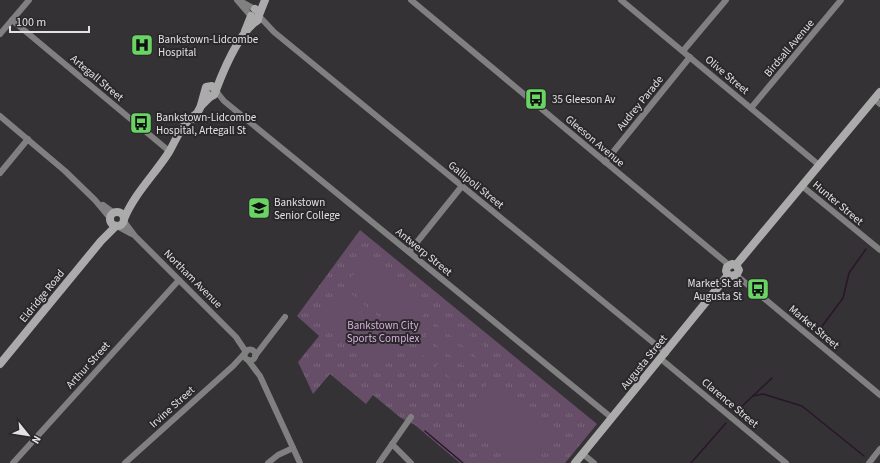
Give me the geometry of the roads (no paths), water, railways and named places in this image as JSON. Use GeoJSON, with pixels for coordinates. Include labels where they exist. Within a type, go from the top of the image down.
{"type":"FeatureCollection","features":[{"type":"Feature","properties":{"kind":"street"},"geometry":{"type":"LineString","coordinates":[[0,34],[29,0]]}},
{"type":"Feature","properties":{"kind":"street","name":"Gallipoli Street"},"geometry":{"type":"LineString","coordinates":[[238,0],[274,32],[462,186],[664,356]]}},
{"type":"Feature","properties":{"kind":"street","name":"Eldridge Road"},"geometry":{"type":"LineString","coordinates":[[0,364],[132,202],[169,151],[177,135],[189,118],[196,114],[212,92],[264,0]]}},
{"type":"Feature","properties":{"kind":"street","name":"Gleeson Avenue"},"geometry":{"type":"LineString","coordinates":[[411,0],[605,162],[732,265]]}},
{"type":"Feature","properties":{"kind":"street","name":"Olive Street"},"geometry":{"type":"LineString","coordinates":[[621,0],[819,165]]}},
{"type":"Feature","properties":{"kind":"street"},"geometry":{"type":"LineString","coordinates":[[683,51],[726,0]]}},
{"type":"Feature","properties":{"kind":"street","name":"Birdsall Avenue"},"geometry":{"type":"LineString","coordinates":[[751,108],[841,0]]}},
{"type":"Feature","properties":{"kind":"street","name":"Artegall Street"},"geometry":{"type":"LineString","coordinates":[[12,20],[169,151]]}},
{"type":"Feature","properties":{"kind":"street","name":"Audrey Parade"},"geometry":{"type":"LineString","coordinates":[[605,162],[690,57]]}},
{"type":"Feature","properties":{"kind":"street","name":"Antwerp Street"},"geometry":{"type":"LineString","coordinates":[[212,92],[612,418]]}},
{"type":"Feature","properties":{"kind":"street"},"geometry":{"type":"LineString","coordinates":[[732,275],[738,271],[732,265],[819,165],[877,102],[880,92]]}},
{"type":"Feature","properties":{"kind":"street","name":"Northam Avenue"},"geometry":{"type":"LineString","coordinates":[[0,116],[28,139],[117,219],[236,337],[250,346],[252,356],[260,376],[300,463]]}},
{"type":"Feature","properties":{"kind":"street"},"geometry":{"type":"LineString","coordinates":[[0,174],[28,139]]}},
{"type":"Feature","properties":{"kind":"street"},"geometry":{"type":"LineString","coordinates":[[409,252],[462,186]]}},
{"type":"Feature","properties":{"kind":"street","name":"Hunter Street"},"geometry":{"type":"LineString","coordinates":[[802,186],[880,250]]}},
{"type":"Feature","properties":{"kind":"street","name":"Augusta Street"},"geometry":{"type":"LineString","coordinates":[[575,463],[732,275]]}},
{"type":"Feature","properties":{"kind":"street","name":"Market Street"},"geometry":{"type":"LineString","coordinates":[[732,275],[880,395]]}},
{"type":"Feature","properties":{"kind":"street","name":"Arthur Street"},"geometry":{"type":"LineString","coordinates":[[13,463],[179,280]]}},
{"type":"Feature","properties":{"kind":"street","name":"Irvine Street"},"geometry":{"type":"LineString","coordinates":[[234,366],[252,356],[285,317]]}},
{"type":"Feature","properties":{"kind":"street","name":"Northam Avenue"},"geometry":{"type":"LineString","coordinates":[[236,337],[245,352]]}},
{"type":"Feature","properties":{"kind":"street"},"geometry":{"type":"LineString","coordinates":[[245,352],[252,356]]}},
{"type":"Feature","properties":{"kind":"street","name":"Irvine Street"},"geometry":{"type":"LineString","coordinates":[[125,463],[234,366],[245,352]]}},
{"type":"Feature","properties":{"kind":"street","name":"Clarence Street"},"geometry":{"type":"LineString","coordinates":[[664,356],[786,463]]}},
{"type":"Feature","properties":{"kind":"street"},"geometry":{"type":"LineString","coordinates":[[379,463],[411,417]]}},
{"type":"Feature","properties":{"kind":"street"},"geometry":{"type":"LineString","coordinates":[[392,444],[411,463]]}},
{"type":"Feature","properties":{"kind":"street"},"geometry":{"type":"LineString","coordinates":[[268,463],[278,455],[293,448]]}},
{"type":"Feature","properties":{"kind":"street"},"geometry":{"type":"LineString","coordinates":[[869,463],[880,449]]}},
{"type":"Feature","properties":{"kind":"street"},"geometry":{"type":"LineString","coordinates":[[583,454],[594,463]]}},
{"type":"Feature","properties":{"kind":"waterway"},"geometry":{"type":"LineString","coordinates":[[817,333],[843,298],[849,273],[866,249]]}},
{"type":"Feature","properties":{"kind":"waterway"},"geometry":{"type":"LineString","coordinates":[[737,411],[772,378]]}},
{"type":"Feature","properties":{"kind":"waterway"},"geometry":{"type":"LineString","coordinates":[[753,396],[763,394],[802,406],[864,456]]}},
{"type":"Feature","properties":{"kind":"waterway"},"geometry":{"type":"LineString","coordinates":[[691,463],[726,423]]}},
{"type":"Feature","properties":{"kind":"waterway"},"geometry":{"type":"LineString","coordinates":[[425,431],[463,463]]}},
{"type":"Feature","properties":{"kind":"place","name":"Bankstown-Lidcombe Hospital"},"geometry":{"type":"Point","coordinates":[142,45]}},
{"type":"Feature","properties":{"kind":"place","name":"35 Gleeson Av"},"geometry":{"type":"Point","coordinates":[536,99]}},
{"type":"Feature","properties":{"kind":"place","name":"Bankstown-Lidcombe Hospital, Artegall St"},"geometry":{"type":"Point","coordinates":[141,123]}},
{"type":"Feature","properties":{"kind":"place","name":"Bankstown Senior College"},"geometry":{"type":"Point","coordinates":[259,208]}},
{"type":"Feature","properties":{"kind":"place","name":"Market St at Augusta St"},"geometry":{"type":"Point","coordinates":[758,289]}},
{"type":"Feature","properties":{"kind":"park label","name":"Bankstown City Sports Complex"},"geometry":{"type":"Point","coordinates":[383,331]}}]}
